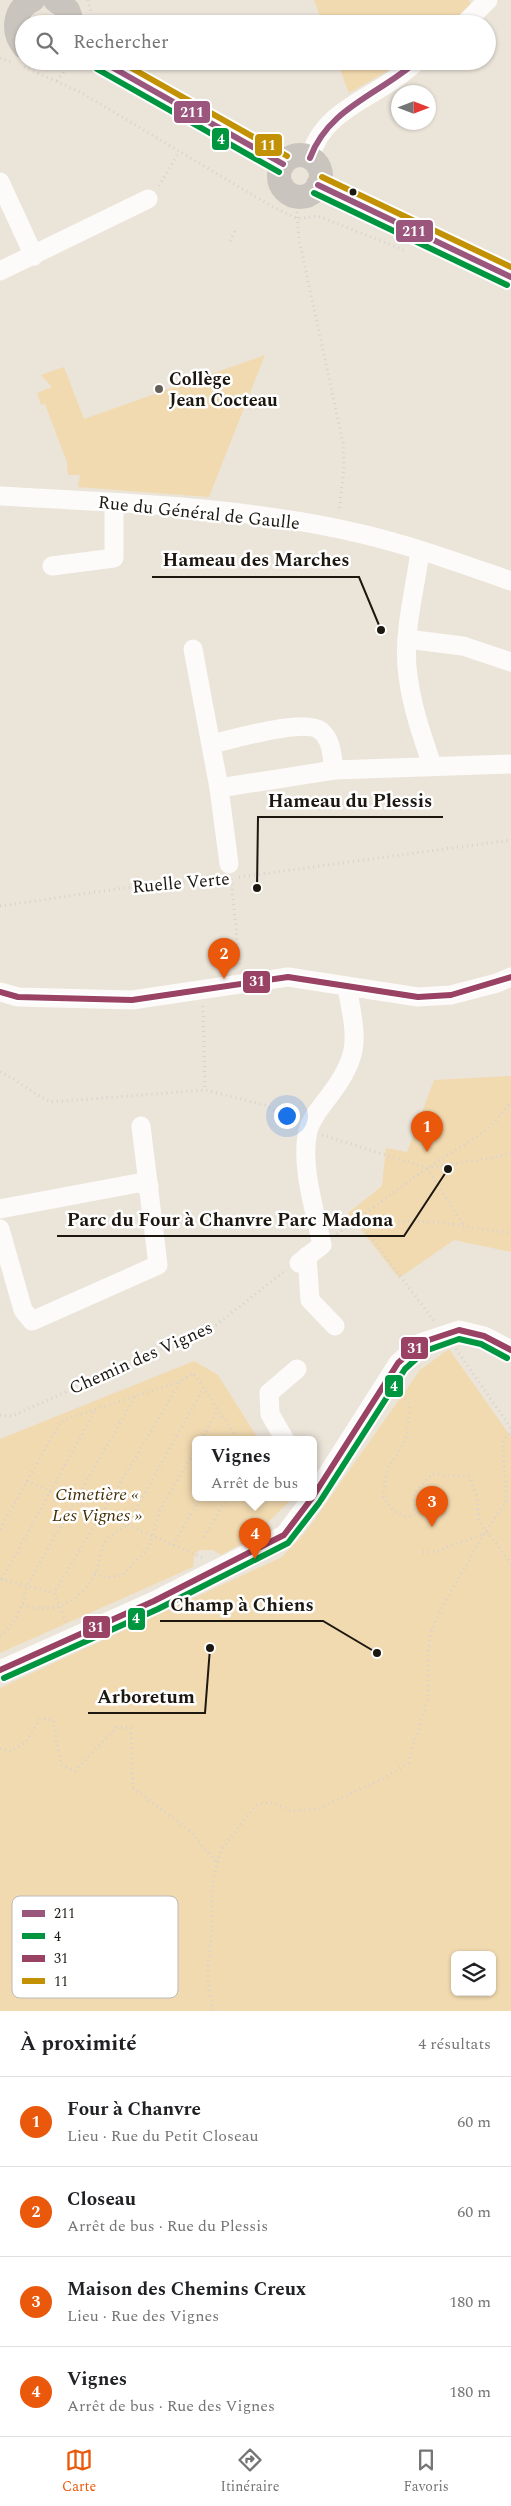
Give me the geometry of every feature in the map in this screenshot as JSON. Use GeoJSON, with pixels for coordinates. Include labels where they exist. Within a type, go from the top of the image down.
{"type":"FeatureCollection","features":[{"type":"Feature","properties":{"kind":"main road"},"geometry":{"type":"LineString","coordinates":[[117,70],[283,164]]}},
{"type":"Feature","properties":{"kind":"main road"},"geometry":{"type":"LineString","coordinates":[[296,156],[310,158],[318,166],[320,173],[318,185],[297,208],[279,179],[283,164],[296,156]]}},
{"type":"Feature","properties":{"kind":"main road"},"geometry":{"type":"LineString","coordinates":[[318,185],[511,277]]}},
{"type":"Feature","properties":{"kind":"street"},"geometry":{"type":"LineString","coordinates":[[473,15],[488,0]]}},
{"type":"Feature","properties":{"kind":"street"},"geometry":{"type":"LineString","coordinates":[[310,158],[313,147],[324,128],[352,105],[406,70]]}},
{"type":"Feature","properties":{"kind":"street"},"geometry":{"type":"LineString","coordinates":[[0,182],[34,256]]}},
{"type":"Feature","properties":{"kind":"street"},"geometry":{"type":"LineString","coordinates":[[0,271],[34,256],[148,198]]}},
{"type":"Feature","properties":{"kind":"street","name":"Rue du Général de Gaulle"},"geometry":{"type":"LineString","coordinates":[[0,496],[157,505],[275,517],[361,534],[511,581]]}},
{"type":"Feature","properties":{"kind":"street"},"geometry":{"type":"LineString","coordinates":[[52,566],[114,558],[114,503]]}},
{"type":"Feature","properties":{"kind":"street"},"geometry":{"type":"LineString","coordinates":[[420,551],[408,639],[408,675],[417,720],[432,765]]}},
{"type":"Feature","properties":{"kind":"street"},"geometry":{"type":"LineString","coordinates":[[408,639],[463,646],[511,662]]}},
{"type":"Feature","properties":{"kind":"street"},"geometry":{"type":"LineString","coordinates":[[193,648],[219,788],[230,871]]}},
{"type":"Feature","properties":{"kind":"street"},"geometry":{"type":"LineString","coordinates":[[211,744],[290,727],[310,726],[320,730],[329,741],[334,770]]}},
{"type":"Feature","properties":{"kind":"street"},"geometry":{"type":"LineString","coordinates":[[219,788],[334,770],[432,765],[511,764]]}},
{"type":"Feature","properties":{"kind":"street"},"geometry":{"type":"LineString","coordinates":[[0,992],[18,997],[132,1000],[288,976],[314,979],[347,988],[418,997],[443,995],[497,983],[511,977]]}},
{"type":"Feature","properties":{"kind":"street"},"geometry":{"type":"LineString","coordinates":[[335,1326],[310,1300],[305,1158],[308,1130],[318,1111],[344,1076],[353,1056],[355,1034],[347,988]]}},
{"type":"Feature","properties":{"kind":"street"},"geometry":{"type":"LineString","coordinates":[[0,1229],[23,1310],[32,1321],[158,1265],[141,1126]]}},
{"type":"Feature","properties":{"kind":"street"},"geometry":{"type":"LineString","coordinates":[[0,1209],[138,1183],[148,1186]]}},
{"type":"Feature","properties":{"kind":"street"},"geometry":{"type":"LineString","coordinates":[[317,1489],[398,1363],[420,1343],[459,1330],[484,1336],[511,1350]]}},
{"type":"Feature","properties":{"kind":"street"},"geometry":{"type":"LineString","coordinates":[[283,1436],[270,1414],[269,1394],[297,1369]]}},
{"type":"Feature","properties":{"kind":"street"},"geometry":{"type":"LineString","coordinates":[[0,1670],[72,1636],[154,1601],[284,1535],[309,1501]]}},
{"type":"Feature","properties":{"kind":"path"},"geometry":{"type":"LineString","coordinates":[[0,58],[15,64]]}},
{"type":"Feature","properties":{"kind":"path"},"geometry":{"type":"LineString","coordinates":[[30,70],[57,81],[271,206],[297,208],[318,216]]}},
{"type":"Feature","properties":{"kind":"path"},"geometry":{"type":"LineString","coordinates":[[57,81],[65,70]]}},
{"type":"Feature","properties":{"kind":"path"},"geometry":{"type":"LineString","coordinates":[[148,198],[159,187],[179,152]]}},
{"type":"Feature","properties":{"kind":"path"},"geometry":{"type":"LineString","coordinates":[[297,208],[300,239],[343,443],[344,467],[337,530]]}},
{"type":"Feature","properties":{"kind":"path"},"geometry":{"type":"LineString","coordinates":[[230,241],[235,231]]}},
{"type":"Feature","properties":{"kind":"path","name":"Ruelle Verte"},"geometry":{"type":"LineString","coordinates":[[0,906],[230,871],[511,840]]}},
{"type":"Feature","properties":{"kind":"path"},"geometry":{"type":"LineString","coordinates":[[230,871],[242,984]]}},
{"type":"Feature","properties":{"kind":"path"},"geometry":{"type":"LineString","coordinates":[[203,990],[205,1090]]}},
{"type":"Feature","properties":{"kind":"path"},"geometry":{"type":"LineString","coordinates":[[0,1072],[10,1076],[34,1094],[51,1102],[205,1090],[265,1105],[308,1130],[427,1168],[511,1153]]}},
{"type":"Feature","properties":{"kind":"path","name":"Chemin des Vignes"},"geometry":{"type":"LineString","coordinates":[[0,1415],[12,1416],[216,1325],[290,1267],[358,1220],[427,1168],[478,1136],[493,1124],[511,1102]]}},
{"type":"Feature","properties":{"kind":"path"},"geometry":{"type":"LineString","coordinates":[[427,1168],[464,1226]]}},
{"type":"Feature","properties":{"kind":"path"},"geometry":{"type":"LineString","coordinates":[[358,1220],[436,1222],[511,1233]]}},
{"type":"Feature","properties":{"kind":"path"},"geometry":{"type":"LineString","coordinates":[[358,1220],[435,1321]]}},
{"type":"Feature","properties":{"kind":"path"},"geometry":{"type":"LineString","coordinates":[[428,1312],[428,1324]]}},
{"type":"Feature","properties":{"kind":"path"},"geometry":{"type":"LineString","coordinates":[[454,1346],[511,1428]]}},
{"type":"Feature","properties":{"kind":"path"},"geometry":{"type":"LineString","coordinates":[[0,1529],[62,1421],[181,1381],[193,1373],[236,1436]]}},
{"type":"Feature","properties":{"kind":"path"},"geometry":{"type":"LineString","coordinates":[[54,1593],[181,1381]]}},
{"type":"Feature","properties":{"kind":"path"},"geometry":{"type":"LineString","coordinates":[[386,1382],[402,1391],[410,1406],[407,1434],[401,1449],[387,1469],[383,1496],[392,1511],[406,1517],[414,1516],[414,1494],[432,1474],[470,1477],[477,1497],[479,1521],[511,1564]]}},
{"type":"Feature","properties":{"kind":"path"},"geometry":{"type":"LineString","coordinates":[[23,1604],[46,1609],[60,1607],[75,1598],[96,1573],[98,1555],[108,1538],[127,1525],[204,1389]]}},
{"type":"Feature","properties":{"kind":"path"},"geometry":{"type":"LineString","coordinates":[[0,1636],[6,1632],[23,1604],[27,1585],[135,1396]]}},
{"type":"Feature","properties":{"kind":"path"},"geometry":{"type":"LineString","coordinates":[[54,1593],[1,1579],[96,1409]]}},
{"type":"Feature","properties":{"kind":"path"},"geometry":{"type":"LineString","coordinates":[[203,1436],[218,1410]]}},
{"type":"Feature","properties":{"kind":"path"},"geometry":{"type":"LineString","coordinates":[[213,2011],[208,1984],[208,1966],[212,1928],[213,1879],[217,1862],[229,1837],[255,1806],[275,1802],[291,1811],[318,1809],[386,1777],[408,1763],[428,1698],[428,1654],[431,1632],[440,1611],[486,1532],[506,1502],[503,1440],[511,1433]]}},
{"type":"Feature","properties":{"kind":"path"},"geometry":{"type":"LineString","coordinates":[[96,1573],[106,1578],[123,1575],[148,1547],[160,1510],[192,1455]]}},
{"type":"Feature","properties":{"kind":"path"},"geometry":{"type":"LineString","coordinates":[[27,1481],[222,1567]]}},
{"type":"Feature","properties":{"kind":"path"},"geometry":{"type":"LineString","coordinates":[[174,1545],[198,1501]]}},
{"type":"Feature","properties":{"kind":"path"},"geometry":{"type":"LineString","coordinates":[[204,1537],[225,1501]]}},
{"type":"Feature","properties":{"kind":"path"},"geometry":{"type":"LineString","coordinates":[[423,1552],[435,1552],[486,1532]]}},
{"type":"Feature","properties":{"kind":"path"},"geometry":{"type":"LineString","coordinates":[[54,1593],[72,1636]]}},
{"type":"Feature","properties":{"kind":"path"},"geometry":{"type":"LineString","coordinates":[[0,1748],[10,1751],[25,1743],[41,1718],[53,1720],[62,1765],[75,1771],[117,1727],[131,1728],[133,1788],[190,1831],[217,1862]]}},
{"type":"Feature","properties":{"kind":"green space"},"geometry":{"type":"Polygon","coordinates":[[[314,0],[469,0],[472,7],[463,15],[320,15],[314,0]]]}},
{"type":"Feature","properties":{"kind":"green space"},"geometry":{"type":"Polygon","coordinates":[[[340,70],[389,70],[349,93],[340,70]]]}},
{"type":"Feature","properties":{"kind":"green space"},"geometry":{"type":"Polygon","coordinates":[[[265,355],[209,497],[78,487],[80,475],[68,475],[67,462],[45,404],[41,405],[37,393],[52,387],[41,375],[64,367],[84,419],[265,355]]]}},
{"type":"Feature","properties":{"kind":"green space"},"geometry":{"type":"Polygon","coordinates":[[[511,1076],[511,1252],[454,1240],[399,1278],[348,1213],[382,1186],[386,1148],[407,1152],[434,1080],[511,1076]]]}},
{"type":"Feature","properties":{"kind":"green space"},"geometry":{"type":"Polygon","coordinates":[[[449,1349],[511,1437],[511,2011],[0,2011],[0,1688],[282,1557],[307,1530],[420,1370],[449,1349]]]}},
{"type":"Feature","properties":{"kind":"green space","name":"Cimetière « Les Vignes »"},"geometry":{"type":"Polygon","coordinates":[[[194,1361],[218,1375],[256,1436],[192,1436],[192,1501],[290,1501],[252,1538],[221,1555],[213,1550],[199,1550],[194,1557],[193,1567],[0,1653],[0,1439],[194,1361]]]}},
{"type":"Feature","properties":{"kind":"transit line","name":"4"},"geometry":{"type":"LineString","coordinates":[[99,70],[279,172]]}},
{"type":"Feature","properties":{"kind":"transit line","name":"211"},"geometry":{"type":"LineString","coordinates":[[117,70],[283,164]]}},
{"type":"Feature","properties":{"kind":"transit line","name":"11"},"geometry":{"type":"LineString","coordinates":[[135,70],[287,156]]}},
{"type":"Feature","properties":{"kind":"transit line","name":"211"},"geometry":{"type":"LineString","coordinates":[[310,158],[318,141],[329,126],[342,114],[406,70]]}},
{"type":"Feature","properties":{"kind":"transit line","name":"11"},"geometry":{"type":"LineString","coordinates":[[322,177],[511,267]]}},
{"type":"Feature","properties":{"kind":"transit line","name":"211"},"geometry":{"type":"LineString","coordinates":[[318,185],[511,277]]}},
{"type":"Feature","properties":{"kind":"transit line","name":"4"},"geometry":{"type":"LineString","coordinates":[[314,193],[507,285]]}},
{"type":"Feature","properties":{"kind":"transit line","name":"31"},"geometry":{"type":"LineString","coordinates":[[0,992],[18,997],[132,1000],[288,977],[418,997],[451,995],[511,977]]}},
{"type":"Feature","properties":{"kind":"transit line","name":"31"},"geometry":{"type":"LineString","coordinates":[[317,1490],[398,1363],[420,1343],[459,1330],[484,1336],[511,1350]]}},
{"type":"Feature","properties":{"kind":"transit line","name":"4"},"geometry":{"type":"LineString","coordinates":[[321,1500],[405,1369],[425,1351],[459,1339],[481,1344],[507,1358]]}},
{"type":"Feature","properties":{"kind":"transit line","name":"31"},"geometry":{"type":"LineString","coordinates":[[0,1670],[154,1601],[284,1535],[310,1501]]}},
{"type":"Feature","properties":{"kind":"transit line","name":"4"},"geometry":{"type":"LineString","coordinates":[[4,1678],[158,1609],[288,1543],[319,1503]]}},
{"type":"Feature","properties":{"kind":"place","name":"Collège Jean Cocteau"},"geometry":{"type":"Point","coordinates":[159,389]}},
{"type":"Feature","properties":{"kind":"place","name":"Hameau des Marches"},"geometry":{"type":"Point","coordinates":[381,630]}},
{"type":"Feature","properties":{"kind":"place","name":"Hameau du Plessis"},"geometry":{"type":"Point","coordinates":[257,888]}},
{"type":"Feature","properties":{"kind":"place","name":"Closeau"},"geometry":{"type":"Point","coordinates":[224,979]}},
{"type":"Feature","properties":{"kind":"place","name":"Four à Chanvre"},"geometry":{"type":"Point","coordinates":[427,1152]}},
{"type":"Feature","properties":{"kind":"place","name":"Parc du Four à Chanvre Parc Madona"},"geometry":{"type":"Point","coordinates":[448,1169]}},
{"type":"Feature","properties":{"kind":"place","name":"Maison des Chemins Creux"},"geometry":{"type":"Point","coordinates":[432,1527]}},
{"type":"Feature","properties":{"kind":"place","name":"Vignes"},"geometry":{"type":"Point","coordinates":[255,1559]}},
{"type":"Feature","properties":{"kind":"place","name":"Arboretum"},"geometry":{"type":"Point","coordinates":[210,1648]}},
{"type":"Feature","properties":{"kind":"place","name":"Champ à Chiens"},"geometry":{"type":"Point","coordinates":[377,1653]}}]}
